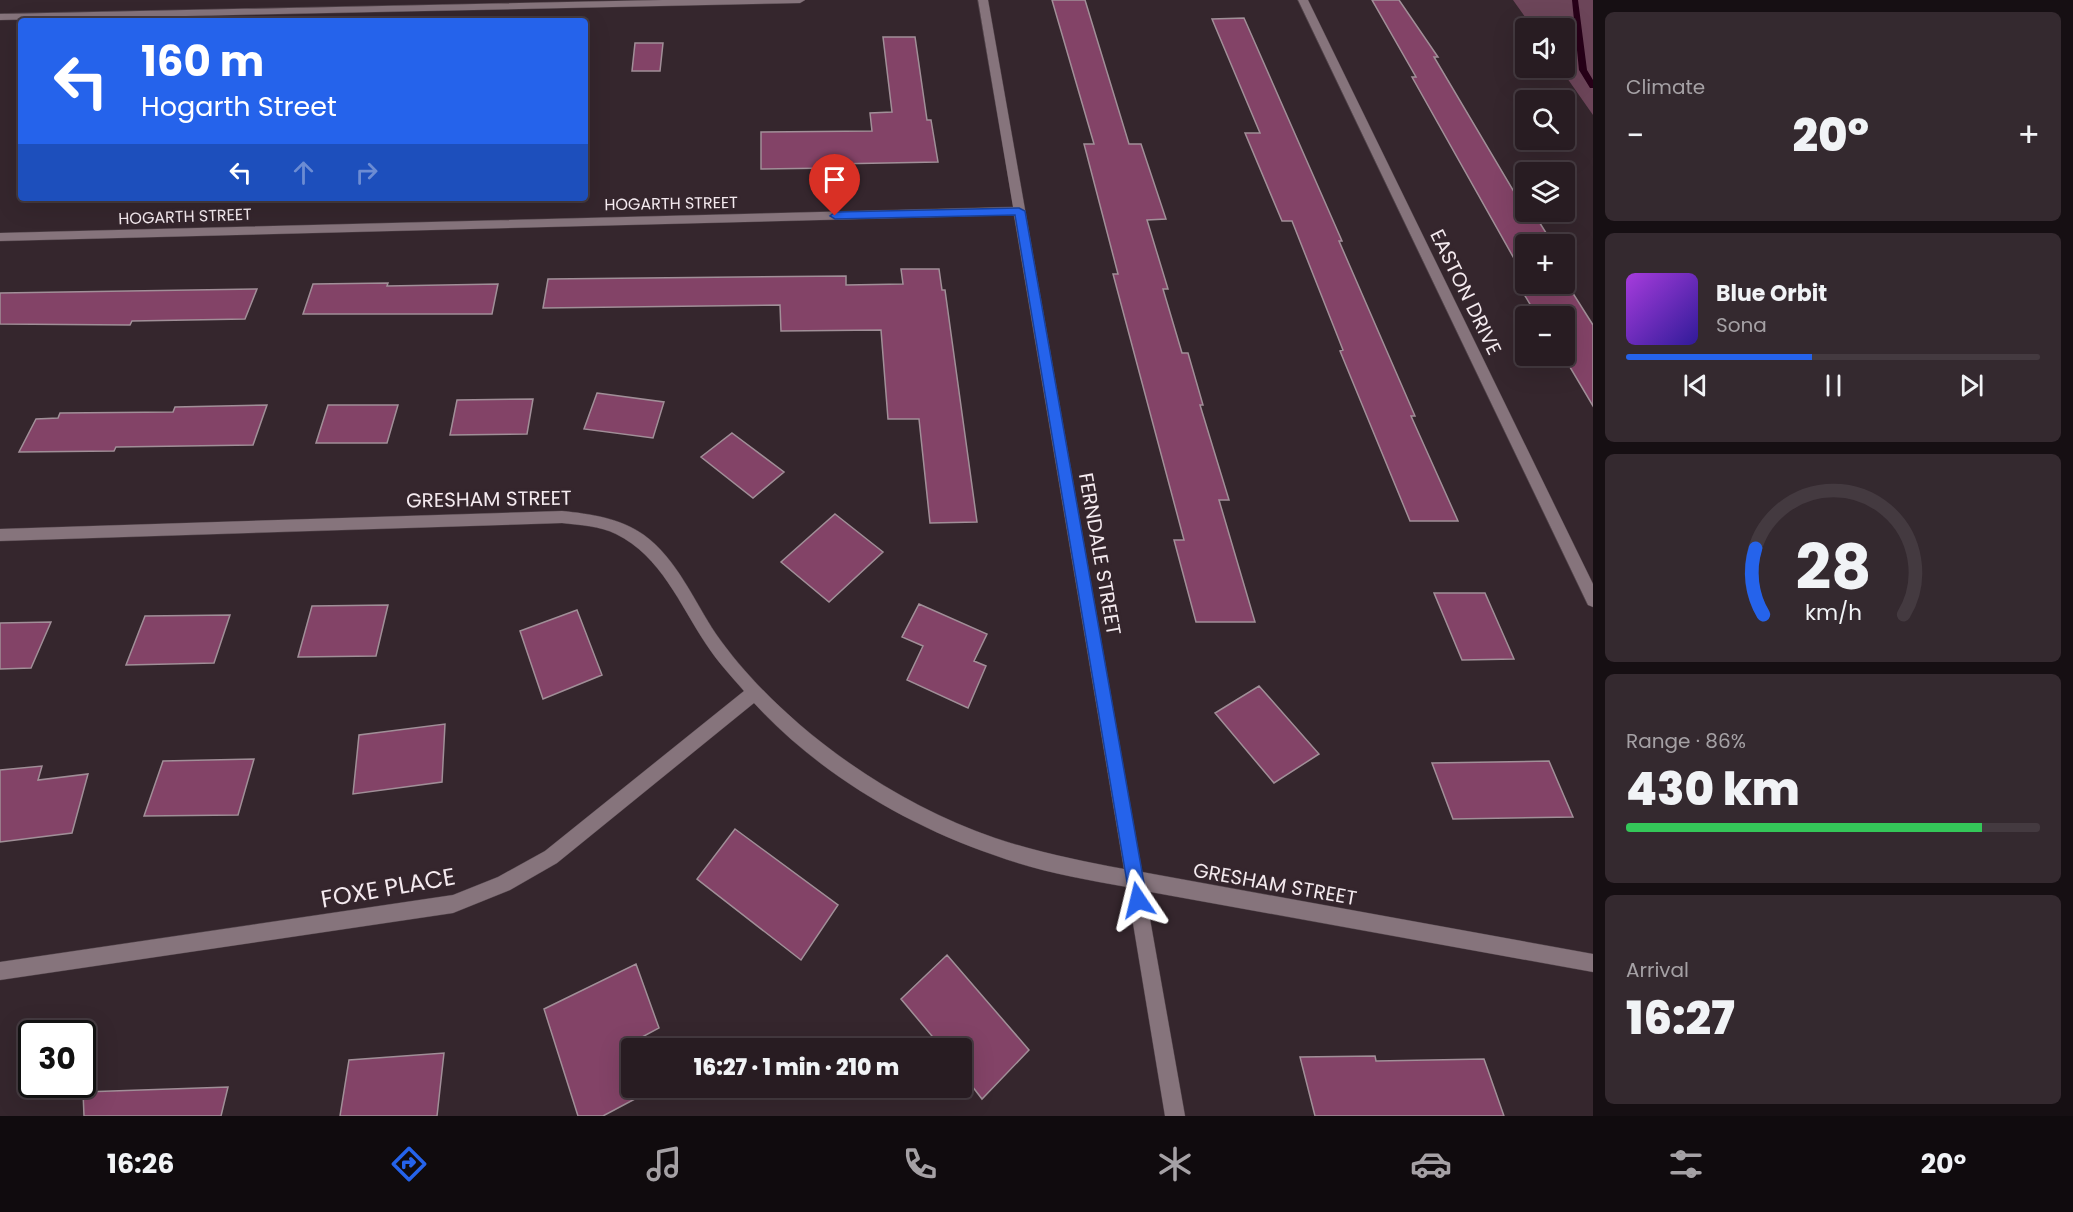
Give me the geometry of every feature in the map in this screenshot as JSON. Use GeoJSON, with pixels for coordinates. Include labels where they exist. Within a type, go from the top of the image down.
{"type":"FeatureCollection","features":[{"type":"Feature","properties":{"kind":"street"},"geometry":{"type":"LineString","coordinates":[[0,18],[800,0]]}},
{"type":"Feature","properties":{"kind":"street","name":"FERNDALE STREET"},"geometry":{"type":"LineString","coordinates":[[983,0],[1175,1116]]}},
{"type":"Feature","properties":{"kind":"street","name":"EASTON DRIVE"},"geometry":{"type":"LineString","coordinates":[[1303,0],[1593,600]]}},
{"type":"Feature","properties":{"kind":"street","name":"HOGARTH STREET"},"geometry":{"type":"LineString","coordinates":[[0,237],[1019,211]]}},
{"type":"Feature","properties":{"kind":"street","name":"GRESHAM STREET"},"geometry":{"type":"LineString","coordinates":[[0,535],[562,517],[587,518],[614,525],[638,537],[661,558],[713,642],[755,692],[807,740],[869,786],[940,824],[1013,853],[1135,879],[1593,963]]}},
{"type":"Feature","properties":{"kind":"street","name":"FOXE PLACE"},"geometry":{"type":"LineString","coordinates":[[0,971],[453,904],[504,884],[551,857],[755,692]]}},
{"type":"Feature","properties":{"kind":"shaded area"},"geometry":{"type":"Polygon","coordinates":[[[1513,0],[1593,0],[1593,115],[1567,78],[1575,78],[1575,18],[1526,18],[1513,0]]]}},
{"type":"Feature","properties":{"kind":"building"},"geometry":{"type":"Polygon","coordinates":[[[1052,0],[1085,0],[1129,144],[1141,144],[1166,219],[1147,220],[1168,289],[1163,289],[1182,353],[1188,353],[1203,405],[1200,405],[1229,500],[1219,500],[1255,622],[1196,622],[1174,540],[1184,540],[1113,274],[1118,274],[1084,144],[1094,144],[1052,0]]]}},
{"type":"Feature","properties":{"kind":"building"},"geometry":{"type":"Polygon","coordinates":[[[1372,0],[1399,0],[1438,57],[1434,57],[1515,193],[1515,222],[1539,222],[1547,234],[1515,234],[1515,260],[1412,77],[1416,77],[1372,0]]]}},
{"type":"Feature","properties":{"kind":"building"},"geometry":{"type":"Polygon","coordinates":[[[1244,18],[1342,241],[1339,241],[1415,416],[1411,416],[1458,521],[1410,521],[1340,351],[1343,350],[1292,221],[1282,221],[1245,133],[1260,133],[1212,19],[1244,18]]]}},
{"type":"Feature","properties":{"kind":"building"},"geometry":{"type":"Polygon","coordinates":[[[883,37],[915,37],[927,120],[931,120],[938,162],[832,164],[832,168],[761,169],[761,132],[872,131],[870,113],[892,112],[883,37]]]}},
{"type":"Feature","properties":{"kind":"building"},"geometry":{"type":"Polygon","coordinates":[[[635,43],[663,43],[660,71],[632,71],[635,43]]]}},
{"type":"Feature","properties":{"kind":"building"},"geometry":{"type":"Polygon","coordinates":[[[901,269],[939,269],[942,290],[945,290],[977,522],[930,523],[919,419],[888,419],[881,330],[781,331],[780,305],[543,308],[548,279],[846,276],[846,285],[903,284],[901,269]]]}},
{"type":"Feature","properties":{"kind":"building"},"geometry":{"type":"Polygon","coordinates":[[[388,283],[387,286],[498,284],[492,314],[303,314],[313,284],[388,283]]]}},
{"type":"Feature","properties":{"kind":"building"},"geometry":{"type":"Polygon","coordinates":[[[257,289],[245,319],[132,321],[130,325],[0,324],[0,293],[257,289]]]}},
{"type":"Feature","properties":{"kind":"building"},"geometry":{"type":"Polygon","coordinates":[[[1524,294],[1573,294],[1593,325],[1593,406],[1569,366],[1575,366],[1575,306],[1531,306],[1524,294]]]}},
{"type":"Feature","properties":{"kind":"building"},"geometry":{"type":"Polygon","coordinates":[[[597,393],[664,402],[653,438],[584,429],[597,393]]]}},
{"type":"Feature","properties":{"kind":"building"},"geometry":{"type":"Polygon","coordinates":[[[533,399],[527,434],[450,435],[457,400],[533,399]]]}},
{"type":"Feature","properties":{"kind":"building"},"geometry":{"type":"Polygon","coordinates":[[[267,405],[253,445],[116,447],[114,451],[19,452],[36,419],[58,418],[60,413],[173,412],[175,407],[267,405]]]}},
{"type":"Feature","properties":{"kind":"building"},"geometry":{"type":"Polygon","coordinates":[[[328,405],[398,405],[387,443],[316,443],[328,405]]]}},
{"type":"Feature","properties":{"kind":"building"},"geometry":{"type":"Polygon","coordinates":[[[732,433],[784,472],[753,498],[701,457],[732,433]]]}},
{"type":"Feature","properties":{"kind":"building"},"geometry":{"type":"Polygon","coordinates":[[[835,514],[883,552],[829,602],[781,562],[835,514]]]}},
{"type":"Feature","properties":{"kind":"building"},"geometry":{"type":"Polygon","coordinates":[[[1434,593],[1485,593],[1514,659],[1462,660],[1434,593]]]}},
{"type":"Feature","properties":{"kind":"building"},"geometry":{"type":"Polygon","coordinates":[[[919,604],[987,634],[974,661],[986,666],[968,708],[907,680],[923,646],[902,637],[919,604]]]}},
{"type":"Feature","properties":{"kind":"building"},"geometry":{"type":"Polygon","coordinates":[[[388,605],[376,656],[298,657],[312,606],[388,605]]]}},
{"type":"Feature","properties":{"kind":"building"},"geometry":{"type":"Polygon","coordinates":[[[577,610],[602,675],[543,699],[520,631],[577,610]]]}},
{"type":"Feature","properties":{"kind":"building"},"geometry":{"type":"Polygon","coordinates":[[[230,615],[214,663],[126,665],[145,616],[230,615]]]}},
{"type":"Feature","properties":{"kind":"building"},"geometry":{"type":"Polygon","coordinates":[[[51,622],[31,668],[0,669],[0,623],[51,622]]]}},
{"type":"Feature","properties":{"kind":"building"},"geometry":{"type":"Polygon","coordinates":[[[1259,686],[1319,754],[1274,783],[1215,713],[1259,686]]]}},
{"type":"Feature","properties":{"kind":"building"},"geometry":{"type":"Polygon","coordinates":[[[445,724],[442,782],[353,794],[359,735],[445,724]]]}},
{"type":"Feature","properties":{"kind":"building"},"geometry":{"type":"Polygon","coordinates":[[[254,759],[238,815],[144,816],[163,761],[254,759]]]}},
{"type":"Feature","properties":{"kind":"building"},"geometry":{"type":"Polygon","coordinates":[[[1549,761],[1573,817],[1453,819],[1432,763],[1549,761]]]}},
{"type":"Feature","properties":{"kind":"building"},"geometry":{"type":"Polygon","coordinates":[[[42,766],[38,780],[88,774],[72,833],[0,842],[0,770],[42,766]]]}},
{"type":"Feature","properties":{"kind":"building"},"geometry":{"type":"Polygon","coordinates":[[[735,829],[838,905],[801,960],[697,879],[735,829]]]}},
{"type":"Feature","properties":{"kind":"building"},"geometry":{"type":"Polygon","coordinates":[[[947,955],[1029,1050],[982,1099],[972,1086],[972,1038],[934,1038],[901,999],[947,955]]]}},
{"type":"Feature","properties":{"kind":"building"},"geometry":{"type":"Polygon","coordinates":[[[636,964],[659,1028],[640,1038],[621,1038],[621,1098],[637,1098],[603,1116],[578,1116],[544,1009],[636,964]]]}},
{"type":"Feature","properties":{"kind":"building"},"geometry":{"type":"Polygon","coordinates":[[[444,1053],[437,1116],[340,1116],[349,1060],[444,1053]]]}},
{"type":"Feature","properties":{"kind":"building"},"geometry":{"type":"Polygon","coordinates":[[[1375,1056],[1376,1061],[1484,1059],[1504,1116],[1315,1116],[1300,1057],[1375,1056]]]}},
{"type":"Feature","properties":{"kind":"building"},"geometry":{"type":"Polygon","coordinates":[[[228,1087],[221,1116],[84,1116],[83,1098],[96,1098],[96,1092],[228,1087]]]}},
{"type":"Feature","properties":{"kind":"waterway"},"geometry":{"type":"LineString","coordinates":[[1575,0],[1583,70],[1593,86]]}},
{"type":"Feature","properties":{"kind":"route"},"geometry":{"type":"LineString","coordinates":[[835,216],[1019,211],[1138,900]]}}]}
